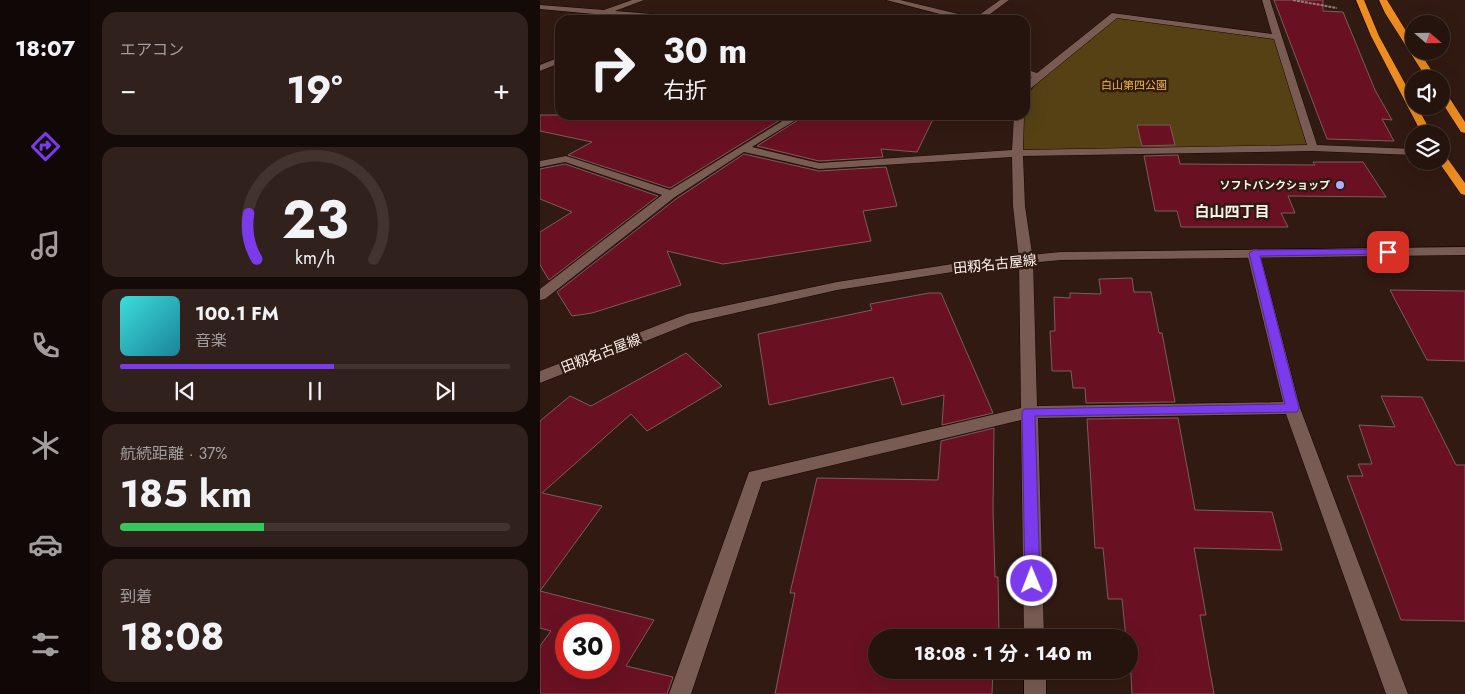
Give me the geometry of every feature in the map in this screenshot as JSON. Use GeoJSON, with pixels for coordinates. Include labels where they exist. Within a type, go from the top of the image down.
{"type":"FeatureCollection","features":[{"type":"Feature","properties":{"kind":"highway"},"geometry":{"type":"LineString","coordinates":[[1360,0],[1374,36],[1422,125]]}},
{"type":"Feature","properties":{"kind":"highway"},"geometry":{"type":"LineString","coordinates":[[1383,0],[1389,14],[1405,38]]}},
{"type":"Feature","properties":{"kind":"highway"},"geometry":{"type":"LineString","coordinates":[[1450,107],[1465,130]]}},
{"type":"Feature","properties":{"kind":"highway"},"geometry":{"type":"LineString","coordinates":[[1450,170],[1465,191]]}},
{"type":"Feature","properties":{"kind":"street"},"geometry":{"type":"LineString","coordinates":[[604,13],[640,0]]}},
{"type":"Feature","properties":{"kind":"street"},"geometry":{"type":"LineString","coordinates":[[890,0],[954,15]]}},
{"type":"Feature","properties":{"kind":"street"},"geometry":{"type":"LineString","coordinates":[[983,15],[1005,0]]}},
{"type":"Feature","properties":{"kind":"street"},"geometry":{"type":"LineString","coordinates":[[1266,0],[1313,148]]}},
{"type":"Feature","properties":{"kind":"street"},"geometry":{"type":"LineString","coordinates":[[540,8],[622,15]]}},
{"type":"Feature","properties":{"kind":"street"},"geometry":{"type":"LineString","coordinates":[[1030,85],[1115,15],[1278,37]]}},
{"type":"Feature","properties":{"kind":"street"},"geometry":{"type":"LineString","coordinates":[[540,68],[555,62]]}},
{"type":"Feature","properties":{"kind":"street"},"geometry":{"type":"LineString","coordinates":[[1030,73],[1039,76]]}},
{"type":"Feature","properties":{"kind":"street"},"geometry":{"type":"LineString","coordinates":[[541,295],[671,194],[742,148],[790,120]]}},
{"type":"Feature","properties":{"kind":"street"},"geometry":{"type":"LineString","coordinates":[[1019,120],[1017,153],[1020,227],[1026,260],[1034,629]]}},
{"type":"Feature","properties":{"kind":"street"},"geometry":{"type":"LineString","coordinates":[[742,148],[819,166],[1017,153],[1313,148],[1405,152]]}},
{"type":"Feature","properties":{"kind":"street"},"geometry":{"type":"LineString","coordinates":[[540,164],[566,159],[671,194]]}},
{"type":"Feature","properties":{"kind":"street","name":"田籾名古屋線"},"geometry":{"type":"LineString","coordinates":[[540,377],[687,319],[837,286],[978,264],[1061,256],[1465,251]]}},
{"type":"Feature","properties":{"kind":"street"},"geometry":{"type":"LineString","coordinates":[[1254,253],[1292,408],[1397,694]]}},
{"type":"Feature","properties":{"kind":"street"},"geometry":{"type":"LineString","coordinates":[[680,694],[755,477],[1029,412],[1292,408]]}},
{"type":"Feature","properties":{"kind":"street"},"geometry":{"type":"LineString","coordinates":[[1034,679],[1035,694]]}},
{"type":"Feature","properties":{"kind":"path"},"geometry":{"type":"LineString","coordinates":[[1293,0],[1340,9]]}},
{"type":"Feature","properties":{"kind":"green space","name":"白山第四公園"},"geometry":{"type":"Polygon","coordinates":[[[1115,15],[1276,37],[1311,148],[1018,152],[1020,120],[1030,120],[1030,92],[1041,76],[1115,15]]]}},
{"type":"Feature","properties":{"kind":"building"},"geometry":{"type":"Polygon","coordinates":[[[1274,0],[1323,0],[1323,11],[1343,12],[1375,90],[1392,120],[1382,119],[1394,141],[1327,139],[1274,0]]]}},
{"type":"Feature","properties":{"kind":"building"},"geometry":{"type":"Polygon","coordinates":[[[540,115],[555,115],[555,120],[780,120],[670,188],[568,155],[592,142],[540,131],[540,115]]]}},
{"type":"Feature","properties":{"kind":"building"},"geometry":{"type":"Polygon","coordinates":[[[798,120],[933,120],[917,152],[881,149],[883,157],[819,161],[757,146],[798,120]]]}},
{"type":"Feature","properties":{"kind":"building"},"geometry":{"type":"Polygon","coordinates":[[[1137,125],[1170,125],[1175,145],[1142,146],[1137,125]]]}},
{"type":"Feature","properties":{"kind":"building"},"geometry":{"type":"Polygon","coordinates":[[[744,154],[819,171],[886,167],[897,206],[863,211],[871,241],[723,264],[667,251],[681,285],[592,313],[572,316],[557,292],[676,199],[744,154]]]}},
{"type":"Feature","properties":{"kind":"building"},"geometry":{"type":"Polygon","coordinates":[[[1178,155],[1180,164],[1315,165],[1313,162],[1363,162],[1386,197],[1288,196],[1295,213],[1281,213],[1288,227],[1181,227],[1177,211],[1155,211],[1144,156],[1178,155]]]}},
{"type":"Feature","properties":{"kind":"building"},"geometry":{"type":"Polygon","coordinates":[[[565,164],[658,196],[549,280],[540,265],[540,232],[572,212],[540,199],[540,169],[565,164]]]}},
{"type":"Feature","properties":{"kind":"building"},"geometry":{"type":"Polygon","coordinates":[[[1132,278],[1134,292],[1151,292],[1159,333],[1162,333],[1175,402],[1086,403],[1085,388],[1073,388],[1071,371],[1052,371],[1050,331],[1055,331],[1054,297],[1070,298],[1070,293],[1101,294],[1099,279],[1132,278]]]}},
{"type":"Feature","properties":{"kind":"building"},"geometry":{"type":"Polygon","coordinates":[[[1390,290],[1465,291],[1465,361],[1427,360],[1390,290]]]}},
{"type":"Feature","properties":{"kind":"building"},"geometry":{"type":"Polygon","coordinates":[[[929,293],[941,293],[993,413],[942,425],[944,395],[902,405],[893,377],[769,405],[758,334],[872,310],[870,304],[929,293]]]}},
{"type":"Feature","properties":{"kind":"building"},"geometry":{"type":"Polygon","coordinates":[[[686,353],[722,386],[647,431],[631,414],[542,493],[602,506],[540,591],[540,421],[570,396],[591,406],[686,353]]]}},
{"type":"Feature","properties":{"kind":"building"},"geometry":{"type":"Polygon","coordinates":[[[1381,396],[1422,397],[1456,465],[1465,465],[1465,621],[1401,620],[1347,476],[1363,476],[1358,464],[1372,464],[1359,425],[1395,427],[1381,396]]]}},
{"type":"Feature","properties":{"kind":"building"},"geometry":{"type":"Polygon","coordinates":[[[1178,418],[1195,510],[1272,512],[1282,550],[1194,548],[1206,615],[1200,615],[1214,694],[1132,694],[1131,679],[1138,679],[1138,629],[1125,629],[1122,599],[1108,599],[1103,548],[1095,548],[1087,419],[1178,418]]]}},
{"type":"Feature","properties":{"kind":"building"},"geometry":{"type":"Polygon","coordinates":[[[994,428],[993,510],[995,577],[998,577],[999,629],[868,629],[868,679],[993,679],[992,694],[775,694],[795,593],[790,593],[817,478],[938,480],[941,441],[994,428]]]}},
{"type":"Feature","properties":{"kind":"building"},"geometry":{"type":"Polygon","coordinates":[[[540,591],[654,620],[626,666],[673,677],[667,694],[540,694],[540,646],[551,631],[540,628],[540,591]]]}},
{"type":"Feature","properties":{"kind":"place","name":"ソフトバンクショップ"},"geometry":{"type":"Point","coordinates":[1340,185]}},
{"type":"Feature","properties":{"kind":"district","name":"白山四丁目"},"geometry":{"type":"Point","coordinates":[1232,212]}},
{"type":"Feature","properties":{"kind":"route"},"geometry":{"type":"LineString","coordinates":[[1032,581],[1029,412],[1292,408],[1254,253],[1388,252]]}}]}
